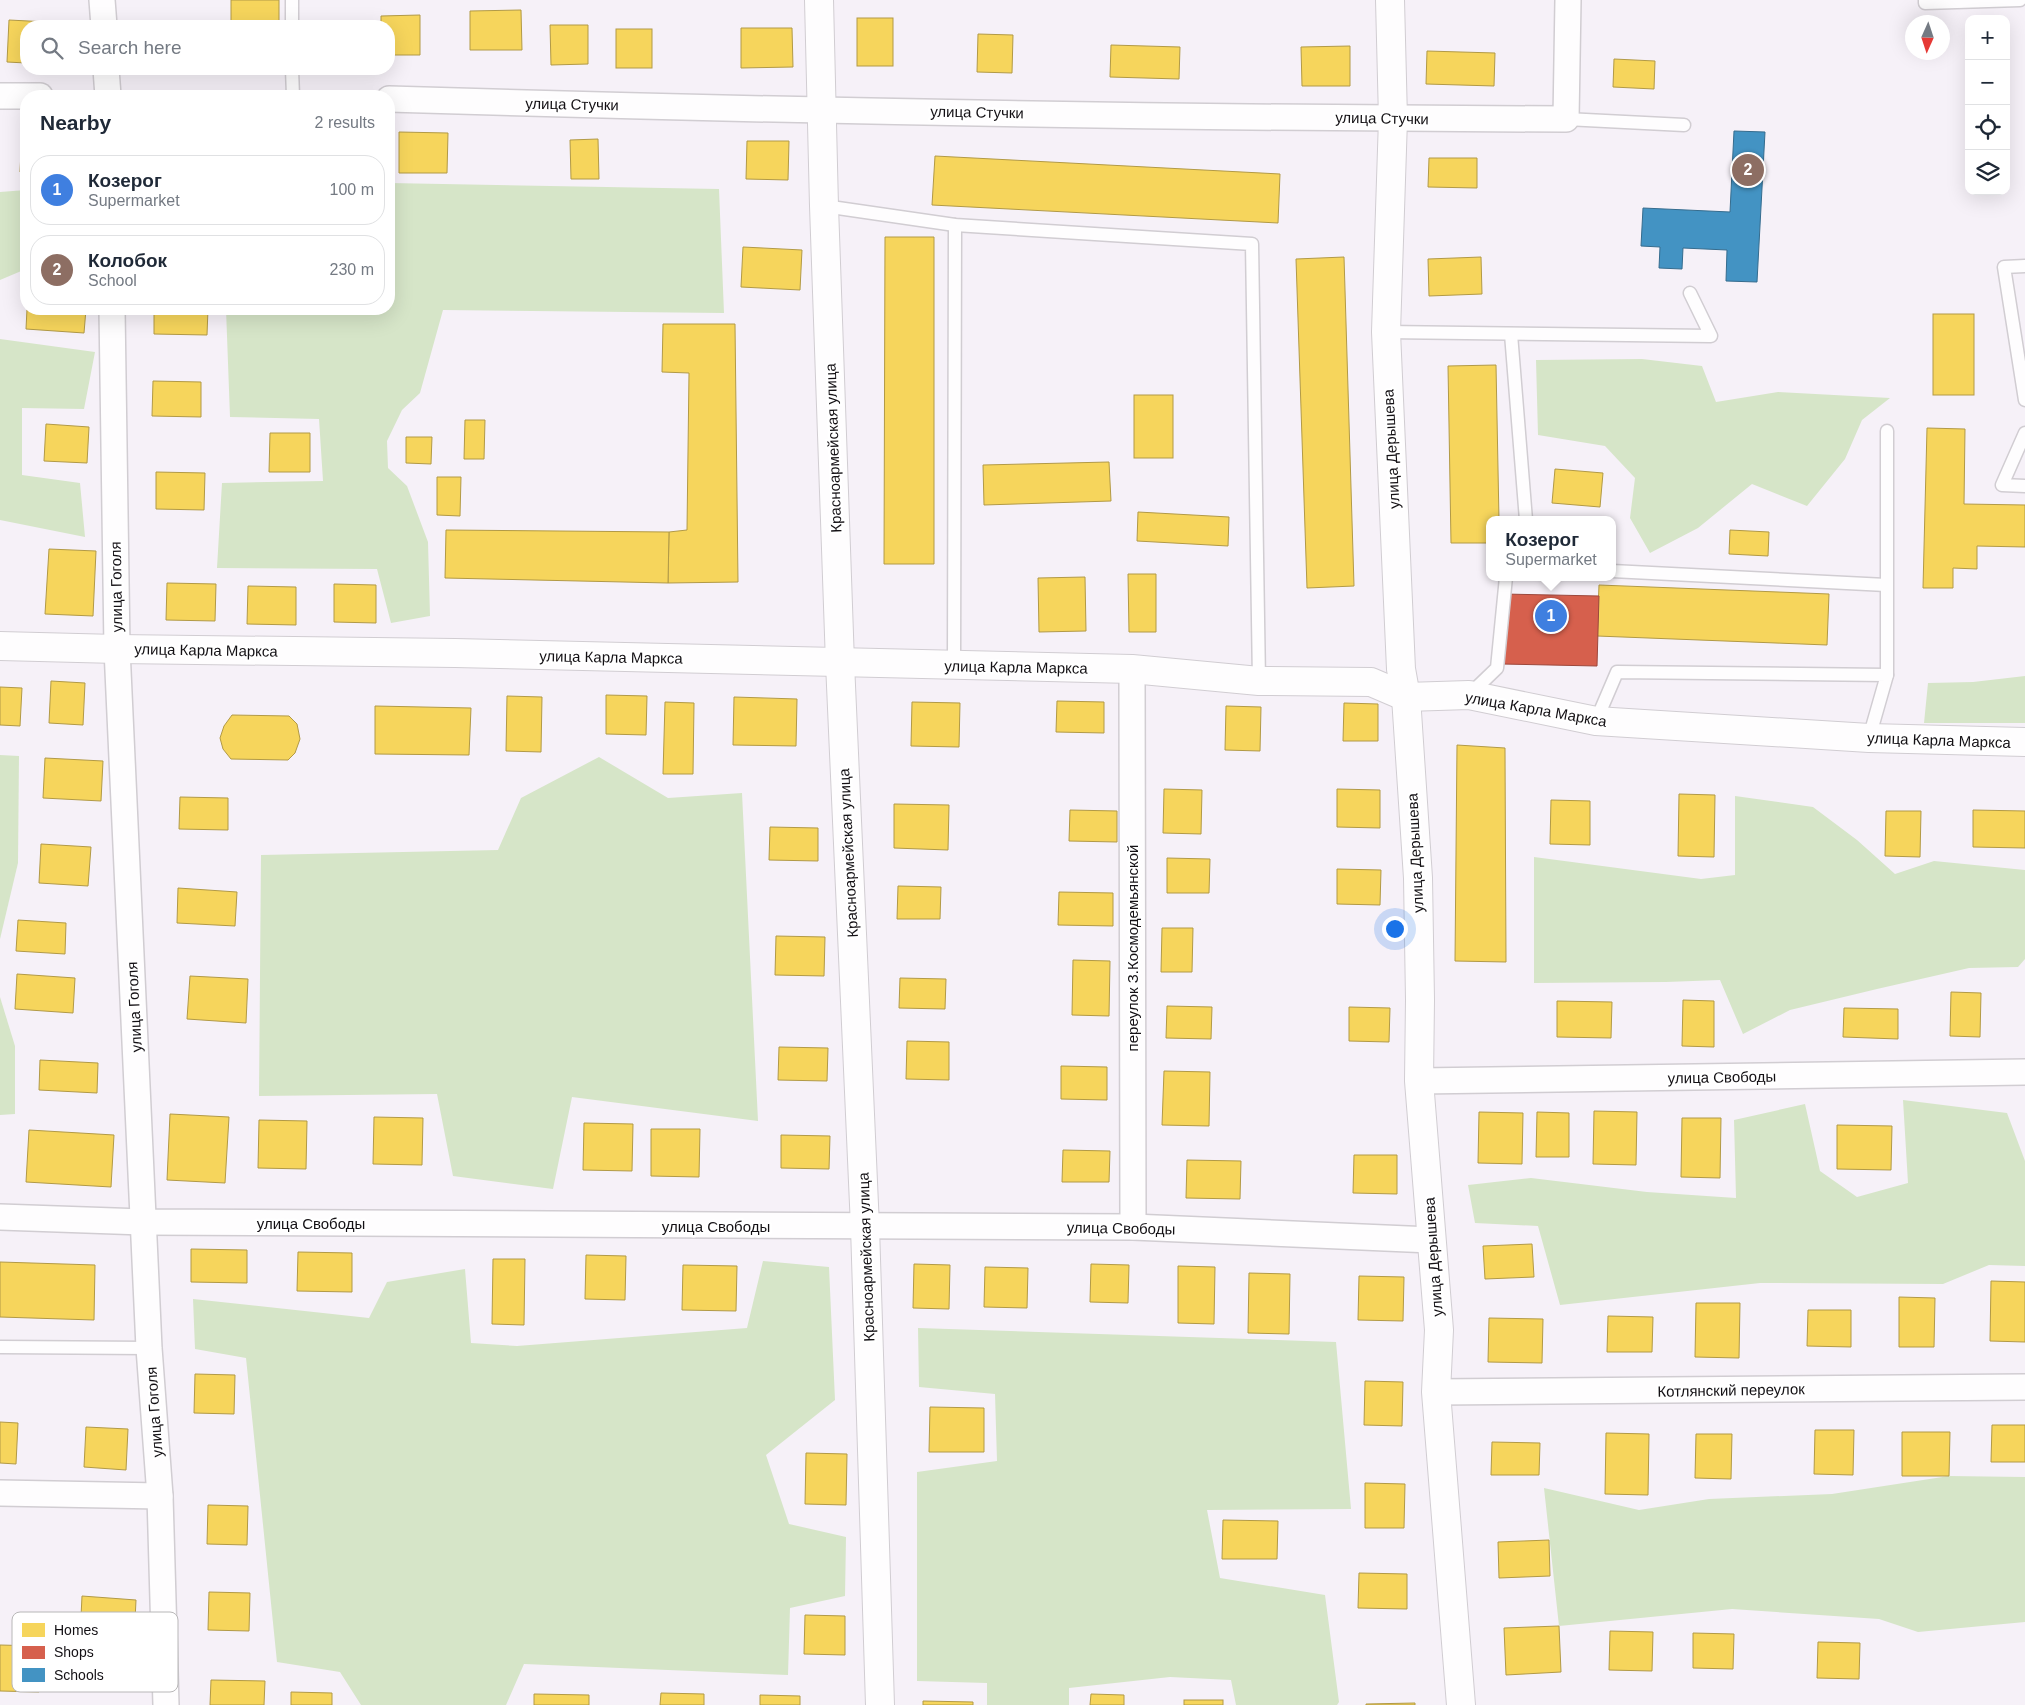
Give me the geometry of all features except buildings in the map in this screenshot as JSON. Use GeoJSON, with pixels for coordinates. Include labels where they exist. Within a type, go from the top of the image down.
{"type":"FeatureCollection","features":[{"type":"Feature","properties":{"kind":"street"},"geometry":{"type":"LineString","coordinates":[[102,0],[104,20]]}},
{"type":"Feature","properties":{"kind":"street","name":"Красноармейская улица"},"geometry":{"type":"LineString","coordinates":[[819,0],[824,206],[840,663],[865,1227],[880,1705]]}},
{"type":"Feature","properties":{"kind":"street","name":"улица Дерышева"},"geometry":{"type":"LineString","coordinates":[[1390,0],[1393,119],[1386,332],[1401,669],[1406,697],[1418,878],[1419,1081],[1439,1330],[1436,1392],[1461,1705]]}},
{"type":"Feature","properties":{"kind":"street"},"geometry":{"type":"LineString","coordinates":[[1566,119],[1568,0]]}},
{"type":"Feature","properties":{"kind":"street"},"geometry":{"type":"LineString","coordinates":[[106,75],[108,90]]}},
{"type":"Feature","properties":{"kind":"street"},"geometry":{"type":"LineString","coordinates":[[0,96],[20,96]]}},
{"type":"Feature","properties":{"kind":"street","name":"улица Стучки"},"geometry":{"type":"LineString","coordinates":[[395,99],[823,110],[1393,119],[1566,119]]}},
{"type":"Feature","properties":{"kind":"street","name":"улица Гоголя"},"geometry":{"type":"LineString","coordinates":[[112,315],[117,649],[149,1348],[160,1496],[163,1612]]}},
{"type":"Feature","properties":{"kind":"street","name":"улица Карла Маркса"},"geometry":{"type":"LineString","coordinates":[[0,646],[455,653],[1132,669],[1259,681],[1371,682],[1406,697],[1469,695],[1596,721],[1869,738],[2025,742]]}},
{"type":"Feature","properties":{"kind":"street","name":"переулок З.Космодемьянской"},"geometry":{"type":"LineString","coordinates":[[1132,669],[1134,1227]]}},
{"type":"Feature","properties":{"kind":"street","name":"улица Свободы"},"geometry":{"type":"LineString","coordinates":[[1419,1081],[2025,1072]]}},
{"type":"Feature","properties":{"kind":"street","name":"улица Свободы"},"geometry":{"type":"LineString","coordinates":[[0,1217],[143,1222],[1134,1227],[1431,1240]]}},
{"type":"Feature","properties":{"kind":"street","name":"Котлянский переулок"},"geometry":{"type":"LineString","coordinates":[[1436,1392],[2025,1387]]}},
{"type":"Feature","properties":{"kind":"street"},"geometry":{"type":"LineString","coordinates":[[0,1493],[160,1496]]}},
{"type":"Feature","properties":{"kind":"street","name":"улица Гоголя"},"geometry":{"type":"LineString","coordinates":[[166,1692],[166,1705]]}},
{"type":"Feature","properties":{"kind":"lane"},"geometry":{"type":"LineString","coordinates":[[292,0],[292,20]]}},
{"type":"Feature","properties":{"kind":"lane"},"geometry":{"type":"LineString","coordinates":[[1925,0],[1926,3],[2020,0]]}},
{"type":"Feature","properties":{"kind":"lane"},"geometry":{"type":"LineString","coordinates":[[292,75],[293,90]]}},
{"type":"Feature","properties":{"kind":"lane"},"geometry":{"type":"LineString","coordinates":[[1566,119],[1684,125]]}},
{"type":"Feature","properties":{"kind":"lane"},"geometry":{"type":"LineString","coordinates":[[824,206],[955,225],[1252,244],[1259,681]]}},
{"type":"Feature","properties":{"kind":"lane"},"geometry":{"type":"LineString","coordinates":[[954,665],[955,225]]}},
{"type":"Feature","properties":{"kind":"lane"},"geometry":{"type":"LineString","coordinates":[[2025,266],[2004,268],[2025,400]]}},
{"type":"Feature","properties":{"kind":"lane"},"geometry":{"type":"LineString","coordinates":[[1386,332],[1711,336],[1690,293]]}},
{"type":"Feature","properties":{"kind":"lane"},"geometry":{"type":"LineString","coordinates":[[1511,334],[1526,516]]}},
{"type":"Feature","properties":{"kind":"lane"},"geometry":{"type":"LineString","coordinates":[[1869,738],[1887,675],[1887,431]]}},
{"type":"Feature","properties":{"kind":"lane"},"geometry":{"type":"LineString","coordinates":[[2025,433],[2002,485],[2025,486]]}},
{"type":"Feature","properties":{"kind":"lane"},"geometry":{"type":"LineString","coordinates":[[1616,570],[1886,585]]}},
{"type":"Feature","properties":{"kind":"lane"},"geometry":{"type":"LineString","coordinates":[[1469,695],[1497,668],[1506,581]]}},
{"type":"Feature","properties":{"kind":"lane"},"geometry":{"type":"LineString","coordinates":[[1596,721],[1617,672],[1887,675]]}},
{"type":"Feature","properties":{"kind":"lane"},"geometry":{"type":"LineString","coordinates":[[0,1347],[149,1348]]}},
{"type":"Feature","properties":{"kind":"green space"},"geometry":{"type":"Polygon","coordinates":[[[395,183],[719,189],[724,313],[443,310],[420,393],[402,410],[387,441],[388,468],[407,486],[428,542],[430,616],[391,623],[377,569],[217,568],[222,483],[323,481],[319,419],[230,417],[226,315],[395,315],[395,183]]]}},
{"type":"Feature","properties":{"kind":"green space"},"geometry":{"type":"Polygon","coordinates":[[[20,190],[20,272],[0,280],[0,192],[20,190]]]}},
{"type":"Feature","properties":{"kind":"green space"},"geometry":{"type":"Polygon","coordinates":[[[0,339],[95,352],[84,409],[22,408],[22,475],[80,483],[85,537],[0,520],[0,339]]]}},
{"type":"Feature","properties":{"kind":"green space"},"geometry":{"type":"Polygon","coordinates":[[[1642,359],[1702,366],[1716,402],[1778,392],[1890,398],[1862,420],[1845,459],[1807,506],[1752,484],[1698,528],[1650,553],[1630,518],[1635,478],[1605,446],[1538,435],[1536,360],[1642,359]]]}},
{"type":"Feature","properties":{"kind":"green space"},"geometry":{"type":"Polygon","coordinates":[[[2025,676],[2025,723],[1924,723],[1928,683],[1973,682],[2025,676]]]}},
{"type":"Feature","properties":{"kind":"green space"},"geometry":{"type":"Polygon","coordinates":[[[0,755],[19,756],[18,863],[0,939],[0,755]]]}},
{"type":"Feature","properties":{"kind":"green space"},"geometry":{"type":"Polygon","coordinates":[[[599,757],[668,798],[742,793],[758,1121],[572,1097],[553,1189],[453,1176],[437,1094],[259,1096],[261,855],[498,850],[521,798],[599,757]]]}},
{"type":"Feature","properties":{"kind":"green space"},"geometry":{"type":"Polygon","coordinates":[[[1735,796],[1813,807],[1857,840],[1895,874],[1934,861],[2025,870],[2025,959],[2018,967],[1969,968],[1790,1010],[1743,1034],[1720,980],[1534,983],[1534,857],[1701,879],[1735,875],[1735,796]]]}},
{"type":"Feature","properties":{"kind":"green space"},"geometry":{"type":"Polygon","coordinates":[[[0,997],[15,1046],[15,1114],[0,1115],[0,997]]]}},
{"type":"Feature","properties":{"kind":"green space"},"geometry":{"type":"Polygon","coordinates":[[[1903,1100],[2007,1113],[2025,1161],[2025,1266],[1989,1265],[1943,1284],[1760,1283],[1560,1305],[1538,1226],[1475,1223],[1468,1185],[1531,1178],[1647,1192],[1736,1198],[1734,1120],[1805,1104],[1820,1171],[1857,1197],[1908,1183],[1903,1100]]]}},
{"type":"Feature","properties":{"kind":"green space"},"geometry":{"type":"Polygon","coordinates":[[[763,1261],[829,1267],[835,1400],[766,1455],[789,1524],[846,1537],[845,1596],[790,1608],[788,1675],[524,1664],[506,1705],[361,1705],[340,1672],[277,1662],[246,1358],[195,1349],[193,1299],[369,1318],[387,1282],[465,1269],[471,1343],[517,1346],[747,1328],[763,1261]]]}},
{"type":"Feature","properties":{"kind":"green space"},"geometry":{"type":"Polygon","coordinates":[[[918,1328],[1336,1342],[1351,1509],[1207,1510],[1220,1578],[1325,1595],[1339,1702],[1337,1705],[1236,1705],[1231,1680],[1170,1677],[1069,1688],[1069,1705],[987,1705],[987,1683],[917,1681],[917,1472],[997,1461],[995,1394],[919,1387],[918,1328]]]}},
{"type":"Feature","properties":{"kind":"green space"},"geometry":{"type":"Polygon","coordinates":[[[1949,1476],[2025,1477],[2025,1622],[1918,1632],[1879,1619],[1732,1609],[1559,1626],[1544,1488],[1639,1510],[1709,1499],[1832,1494],[1949,1476]]]}},
{"type":"Feature","properties":{"kind":"place","name":"Колобок"},"geometry":{"type":"Point","coordinates":[1748,170]}},
{"type":"Feature","properties":{"kind":"place","name":"Козерог"},"geometry":{"type":"Point","coordinates":[1551,616]}}]}
